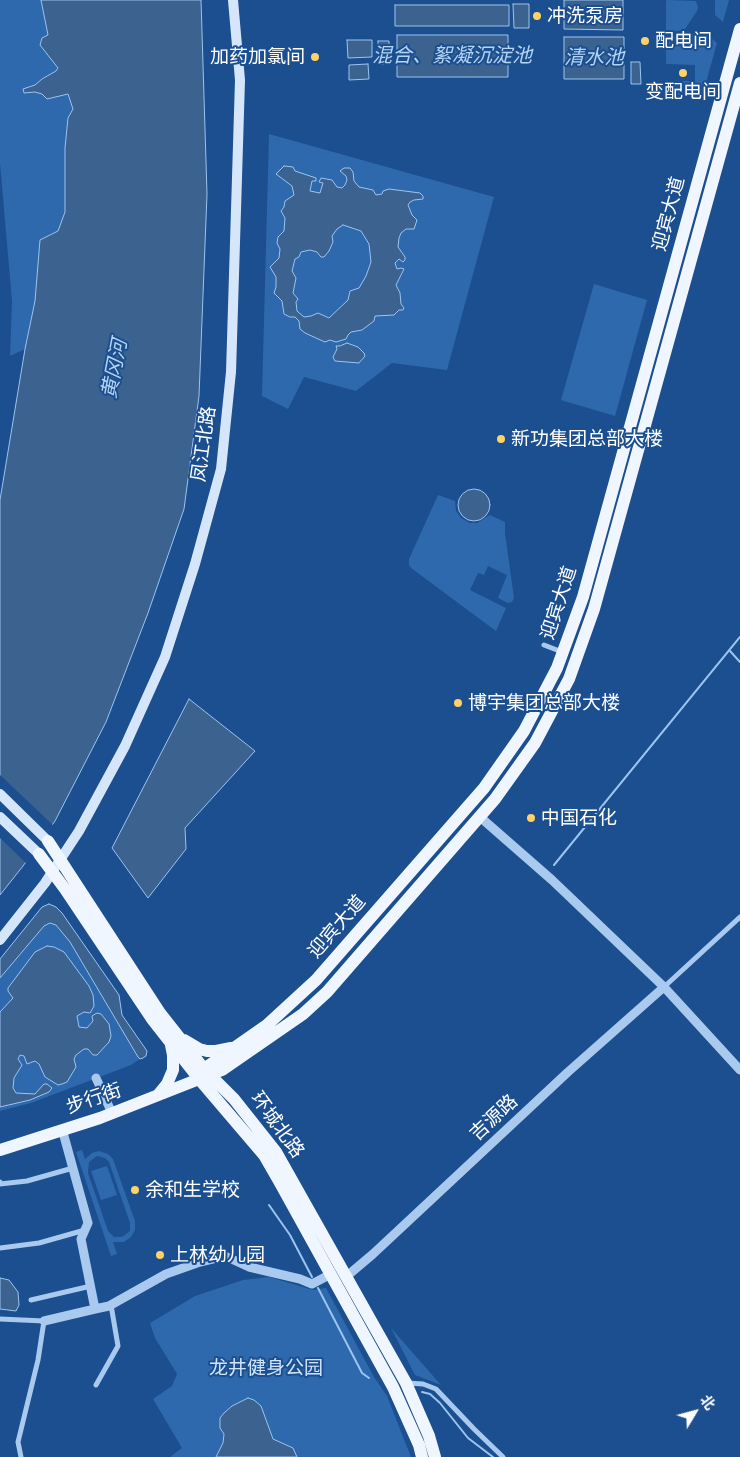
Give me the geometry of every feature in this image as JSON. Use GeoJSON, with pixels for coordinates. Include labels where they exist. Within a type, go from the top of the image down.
{"type":"FeatureCollection","features":[{"type":"Feature","properties":{"kind":"main road","name":"凤江北路"},"geometry":{"type":"LineString","coordinates":[[0,940],[52,872],[79,831],[125,746],[164,657],[195,564],[221,469],[231,372],[240,80],[233,0]]}},
{"type":"Feature","properties":{"kind":"main road","name":"迎宾大道"},"geometry":{"type":"LineString","coordinates":[[202,1075],[268,1025],[316,980],[484,788],[524,732],[558,668],[580,604],[740,30]]}},
{"type":"Feature","properties":{"kind":"main road","name":"迎宾大道"},"geometry":{"type":"LineString","coordinates":[[202,1075],[222,1070],[303,1014],[327,992],[480,817],[535,743],[569,679],[594,609],[740,83]]}},
{"type":"Feature","properties":{"kind":"main road"},"geometry":{"type":"LineString","coordinates":[[674,269],[687,273]]}},
{"type":"Feature","properties":{"kind":"main road"},"geometry":{"type":"LineString","coordinates":[[580,604],[594,609]]}},
{"type":"Feature","properties":{"kind":"main road"},"geometry":{"type":"LineString","coordinates":[[544,692],[558,700]]}},
{"type":"Feature","properties":{"kind":"main road"},"geometry":{"type":"LineString","coordinates":[[503,761],[516,770]]}},
{"type":"Feature","properties":{"kind":"main road"},"geometry":{"type":"LineString","coordinates":[[0,794],[48,840]]}},
{"type":"Feature","properties":{"kind":"main road"},"geometry":{"type":"LineString","coordinates":[[0,817],[39,854]]}},
{"type":"Feature","properties":{"kind":"main road"},"geometry":{"type":"LineString","coordinates":[[446,830],[458,841]]}},
{"type":"Feature","properties":{"kind":"main road","name":"环城北路"},"geometry":{"type":"LineString","coordinates":[[48,840],[160,1013],[173,1037],[264,1155],[340,1272],[406,1383],[429,1436],[435,1457]]}},
{"type":"Feature","properties":{"kind":"main road","name":"环城北路"},"geometry":{"type":"LineString","coordinates":[[39,854],[65,889],[152,1020],[173,1037]]}},
{"type":"Feature","properties":{"kind":"main road"},"geometry":{"type":"LineString","coordinates":[[158,1096],[167,1084],[173,1070],[173,1037],[207,1051],[225,1050],[242,1043]]}},
{"type":"Feature","properties":{"kind":"main road","name":"步行街"},"geometry":{"type":"LineString","coordinates":[[0,1150],[100,1118],[158,1096],[202,1075]]}},
{"type":"Feature","properties":{"kind":"main road","name":"环城北路"},"geometry":{"type":"LineString","coordinates":[[340,1272],[419,1445],[422,1457]]}},
{"type":"Feature","properties":{"kind":"street"},"geometry":{"type":"LineString","coordinates":[[544,645],[565,653]]}},
{"type":"Feature","properties":{"kind":"street"},"geometry":{"type":"LineString","coordinates":[[480,817],[552,880],[664,987],[740,1070]]}},
{"type":"Feature","properties":{"kind":"street"},"geometry":{"type":"LineString","coordinates":[[664,987],[740,917]]}},
{"type":"Feature","properties":{"kind":"street","name":"吉源路"},"geometry":{"type":"LineString","coordinates":[[44,1321],[111,1305],[166,1274],[200,1262],[225,1256],[249,1267],[300,1279],[312,1284],[340,1272],[373,1254],[568,1072],[664,987]]}},
{"type":"Feature","properties":{"kind":"street"},"geometry":{"type":"LineString","coordinates":[[96,1078],[111,1111]]}},
{"type":"Feature","properties":{"kind":"street"},"geometry":{"type":"LineString","coordinates":[[64,1136],[88,1223],[81,1239],[95,1309]]}},
{"type":"Feature","properties":{"kind":"street"},"geometry":{"type":"LineString","coordinates":[[0,1182],[0,1184],[27,1180],[74,1168]]}},
{"type":"Feature","properties":{"kind":"street"},"geometry":{"type":"LineString","coordinates":[[0,1248],[39,1243],[85,1230]]}},
{"type":"Feature","properties":{"kind":"street"},"geometry":{"type":"LineString","coordinates":[[31,1300],[90,1286]]}},
{"type":"Feature","properties":{"kind":"street"},"geometry":{"type":"LineString","coordinates":[[96,1385],[118,1346],[111,1305]]}},
{"type":"Feature","properties":{"kind":"street"},"geometry":{"type":"LineString","coordinates":[[0,1320],[44,1321],[38,1360],[18,1442],[21,1457]]}},
{"type":"Feature","properties":{"kind":"street"},"geometry":{"type":"LineString","coordinates":[[406,1383],[423,1384],[436,1389],[503,1457]]}},
{"type":"Feature","properties":{"kind":"green space"},"geometry":{"type":"Polygon","coordinates":[[[0,0],[41,0],[48,35],[40,45],[58,68],[35,85],[24,89],[24,93],[35,92],[42,94],[47,99],[68,94],[73,109],[68,118],[65,148],[65,212],[35,301],[25,349],[10,356],[12,301],[0,163],[0,0]]]}},
{"type":"Feature","properties":{"kind":"green space"},"geometry":{"type":"Polygon","coordinates":[[[666,0],[696,1],[697,11],[685,29],[666,31],[666,0]]]}},
{"type":"Feature","properties":{"kind":"green space"},"geometry":{"type":"Polygon","coordinates":[[[715,0],[729,0],[723,22],[715,15],[715,0]]]}},
{"type":"Feature","properties":{"kind":"green space"},"geometry":{"type":"Polygon","coordinates":[[[702,33],[708,35],[717,43],[702,97],[666,94],[666,81],[695,81],[695,65],[666,64],[666,37],[702,33]]]}},
{"type":"Feature","properties":{"kind":"green space"},"geometry":{"type":"Polygon","coordinates":[[[269,134],[494,197],[447,370],[392,363],[356,391],[304,377],[288,409],[262,396],[269,134]]]}},
{"type":"Feature","properties":{"kind":"green space"},"geometry":{"type":"Polygon","coordinates":[[[594,284],[647,300],[615,416],[561,400],[594,284]]]}},
{"type":"Feature","properties":{"kind":"green space"},"geometry":{"type":"Polygon","coordinates":[[[438,495],[455,501],[456,511],[461,518],[470,523],[477,523],[490,515],[505,522],[514,598],[512,602],[508,603],[498,598],[507,575],[488,566],[484,575],[478,573],[470,590],[506,608],[496,631],[409,565],[409,559],[438,495]]]}},
{"type":"Feature","properties":{"kind":"green space"},"geometry":{"type":"Polygon","coordinates":[[[50,923],[56,925],[70,942],[140,1059],[131,1065],[31,1103],[0,1111],[0,978],[44,926],[50,923]]]}},
{"type":"Feature","properties":{"kind":"green space"},"geometry":{"type":"Polygon","coordinates":[[[82,1150],[85,1159],[92,1153],[99,1151],[108,1154],[113,1159],[135,1221],[135,1230],[131,1237],[124,1242],[113,1242],[117,1254],[111,1256],[76,1152],[82,1150]],[[97,1156],[89,1162],[88,1173],[108,1231],[114,1237],[122,1237],[130,1231],[130,1223],[109,1162],[105,1158],[97,1156]]]}},
{"type":"Feature","properties":{"kind":"green space"},"geometry":{"type":"Polygon","coordinates":[[[107,1166],[117,1195],[101,1200],[91,1171],[107,1166]]]}},
{"type":"Feature","properties":{"kind":"green space","name":"龙井健身公园"},"geometry":{"type":"Polygon","coordinates":[[[269,1277],[313,1290],[326,1288],[374,1377],[387,1396],[411,1457],[170,1457],[182,1448],[153,1399],[172,1386],[177,1374],[155,1338],[150,1323],[195,1296],[243,1280],[269,1277]]]}},
{"type":"Feature","properties":{"kind":"green space"},"geometry":{"type":"Polygon","coordinates":[[[391,1328],[441,1385],[415,1375],[391,1328]]]}},
{"type":"Feature","properties":{"kind":"water","name":"黄冈河"},"geometry":{"type":"Polygon","coordinates":[[[41,0],[201,0],[207,194],[199,396],[184,509],[148,613],[106,722],[55,821],[0,895],[0,500],[25,349],[35,301],[40,240],[58,231],[65,212],[65,148],[68,118],[73,109],[68,94],[47,99],[42,94],[35,92],[24,93],[23,89],[35,85],[58,68],[40,45],[42,38],[48,35],[41,0]]]}},
{"type":"Feature","properties":{"kind":"water","name":"清水池"},"geometry":{"type":"Polygon","coordinates":[[[564,0],[623,0],[623,30],[564,29],[564,0]]]}},
{"type":"Feature","properties":{"kind":"water"},"geometry":{"type":"Polygon","coordinates":[[[513,4],[529,4],[529,28],[514,28],[513,4]]]}},
{"type":"Feature","properties":{"kind":"water"},"geometry":{"type":"Polygon","coordinates":[[[395,5],[509,5],[509,26],[395,26],[395,5]]]}},
{"type":"Feature","properties":{"kind":"water","name":"混合、絮凝沉淀池"},"geometry":{"type":"Polygon","coordinates":[[[397,35],[508,35],[508,77],[397,77],[397,35]]]}},
{"type":"Feature","properties":{"kind":"water","name":"清水池"},"geometry":{"type":"Polygon","coordinates":[[[564,37],[624,37],[624,79],[564,79],[564,37]]]}},
{"type":"Feature","properties":{"kind":"water"},"geometry":{"type":"Polygon","coordinates":[[[347,40],[372,40],[372,57],[348,58],[347,40]]]}},
{"type":"Feature","properties":{"kind":"water"},"geometry":{"type":"Polygon","coordinates":[[[378,41],[389,41],[389,64],[378,64],[378,41]]]}},
{"type":"Feature","properties":{"kind":"water"},"geometry":{"type":"Polygon","coordinates":[[[631,62],[640,62],[641,84],[631,84],[631,62]]]}},
{"type":"Feature","properties":{"kind":"water"},"geometry":{"type":"Polygon","coordinates":[[[368,64],[369,79],[349,80],[349,65],[368,64]]]}},
{"type":"Feature","properties":{"kind":"water"},"geometry":{"type":"Polygon","coordinates":[[[284,166],[293,167],[295,171],[316,178],[316,181],[312,181],[310,191],[320,193],[323,183],[319,182],[321,178],[332,180],[337,187],[342,188],[347,180],[346,176],[340,171],[344,168],[350,168],[353,172],[354,181],[359,187],[373,190],[376,195],[382,194],[383,191],[389,189],[420,193],[423,196],[423,199],[414,200],[408,205],[412,215],[417,220],[414,229],[406,229],[399,238],[398,247],[405,260],[403,262],[399,259],[395,263],[397,269],[404,269],[396,285],[400,293],[403,310],[399,310],[394,315],[375,316],[374,321],[362,330],[351,332],[346,339],[336,342],[330,340],[325,342],[305,333],[300,329],[299,321],[295,317],[284,314],[282,301],[274,293],[276,277],[270,267],[279,258],[280,249],[277,243],[278,237],[284,231],[285,218],[281,211],[285,201],[294,195],[292,186],[276,174],[284,166]],[[343,225],[332,236],[333,242],[324,257],[310,250],[301,252],[299,257],[295,259],[292,271],[296,278],[293,293],[298,299],[296,302],[297,311],[304,317],[318,313],[329,318],[348,300],[350,291],[359,288],[371,262],[369,244],[361,231],[343,225]]]}},
{"type":"Feature","properties":{"kind":"water"},"geometry":{"type":"Polygon","coordinates":[[[347,343],[358,347],[364,353],[365,356],[359,363],[335,361],[333,357],[337,349],[336,346],[347,343]]]}},
{"type":"Feature","properties":{"kind":"water"},"geometry":{"type":"Polygon","coordinates":[[[474,489],[480,490],[485,494],[489,499],[489,511],[485,516],[480,520],[474,521],[468,520],[463,516],[459,511],[458,505],[459,499],[463,494],[468,490],[474,489]]]}},
{"type":"Feature","properties":{"kind":"water"},"geometry":{"type":"Polygon","coordinates":[[[189,699],[255,751],[185,828],[186,849],[148,898],[112,848],[189,699]]]}},
{"type":"Feature","properties":{"kind":"water"},"geometry":{"type":"Polygon","coordinates":[[[49,904],[56,907],[62,913],[119,995],[122,1015],[147,1051],[146,1056],[143,1058],[140,1059],[138,1057],[70,942],[56,925],[50,923],[44,926],[0,978],[0,959],[42,907],[49,904]]]}},
{"type":"Feature","properties":{"kind":"water"},"geometry":{"type":"Polygon","coordinates":[[[47,946],[64,952],[89,986],[93,995],[94,1006],[90,1013],[84,1012],[77,1016],[79,1027],[87,1028],[93,1021],[92,1016],[97,1013],[101,1014],[109,1024],[111,1036],[109,1042],[97,1055],[93,1055],[88,1049],[84,1049],[76,1055],[74,1059],[76,1067],[67,1082],[58,1085],[45,1077],[39,1064],[35,1061],[27,1064],[24,1056],[20,1055],[18,1059],[22,1065],[14,1078],[13,1088],[16,1093],[35,1094],[44,1084],[52,1088],[49,1092],[30,1100],[0,1107],[0,1012],[13,998],[8,988],[35,952],[47,946]]]}},
{"type":"Feature","properties":{"kind":"water"},"geometry":{"type":"Polygon","coordinates":[[[0,1278],[9,1280],[18,1292],[19,1305],[16,1311],[0,1309],[0,1278]]]}},
{"type":"Feature","properties":{"kind":"water"},"geometry":{"type":"Polygon","coordinates":[[[248,1398],[261,1406],[273,1439],[293,1448],[297,1457],[216,1457],[223,1443],[224,1434],[220,1428],[220,1418],[232,1406],[248,1398]]]}},
{"type":"Feature","properties":{"kind":"pier"},"geometry":{"type":"Polygon","coordinates":[[[0,775],[54,826],[27,864],[0,838],[0,775]]]}},
{"type":"Feature","properties":{"kind":"waterway"},"geometry":{"type":"LineString","coordinates":[[554,865],[740,637]]}},
{"type":"Feature","properties":{"kind":"waterway"},"geometry":{"type":"LineString","coordinates":[[730,651],[740,662]]}},
{"type":"Feature","properties":{"kind":"waterway"},"geometry":{"type":"LineString","coordinates":[[269,1205],[290,1235],[312,1277]]}},
{"type":"Feature","properties":{"kind":"waterway"},"geometry":{"type":"LineString","coordinates":[[318,1288],[362,1373],[369,1378]]}},
{"type":"Feature","properties":{"kind":"waterway"},"geometry":{"type":"LineString","coordinates":[[422,1392],[430,1394],[440,1403],[468,1438],[493,1457]]}},
{"type":"Feature","properties":{"kind":"place","name":"冲洗泵房"},"geometry":{"type":"Point","coordinates":[537,16]}},
{"type":"Feature","properties":{"kind":"place","name":"配电间"},"geometry":{"type":"Point","coordinates":[645,41]}},
{"type":"Feature","properties":{"kind":"place","name":"加药加氯间"},"geometry":{"type":"Point","coordinates":[315,57]}},
{"type":"Feature","properties":{"kind":"place","name":"变配电间"},"geometry":{"type":"Point","coordinates":[683,73]}},
{"type":"Feature","properties":{"kind":"place","name":"新功集团总部大楼"},"geometry":{"type":"Point","coordinates":[501,439]}},
{"type":"Feature","properties":{"kind":"place","name":"博宇集团总部大楼"},"geometry":{"type":"Point","coordinates":[458,703]}},
{"type":"Feature","properties":{"kind":"place","name":"中国石化"},"geometry":{"type":"Point","coordinates":[531,818]}},
{"type":"Feature","properties":{"kind":"place","name":"余和生学校"},"geometry":{"type":"Point","coordinates":[135,1190]}},
{"type":"Feature","properties":{"kind":"place","name":"上林幼儿园"},"geometry":{"type":"Point","coordinates":[160,1255]}}]}
